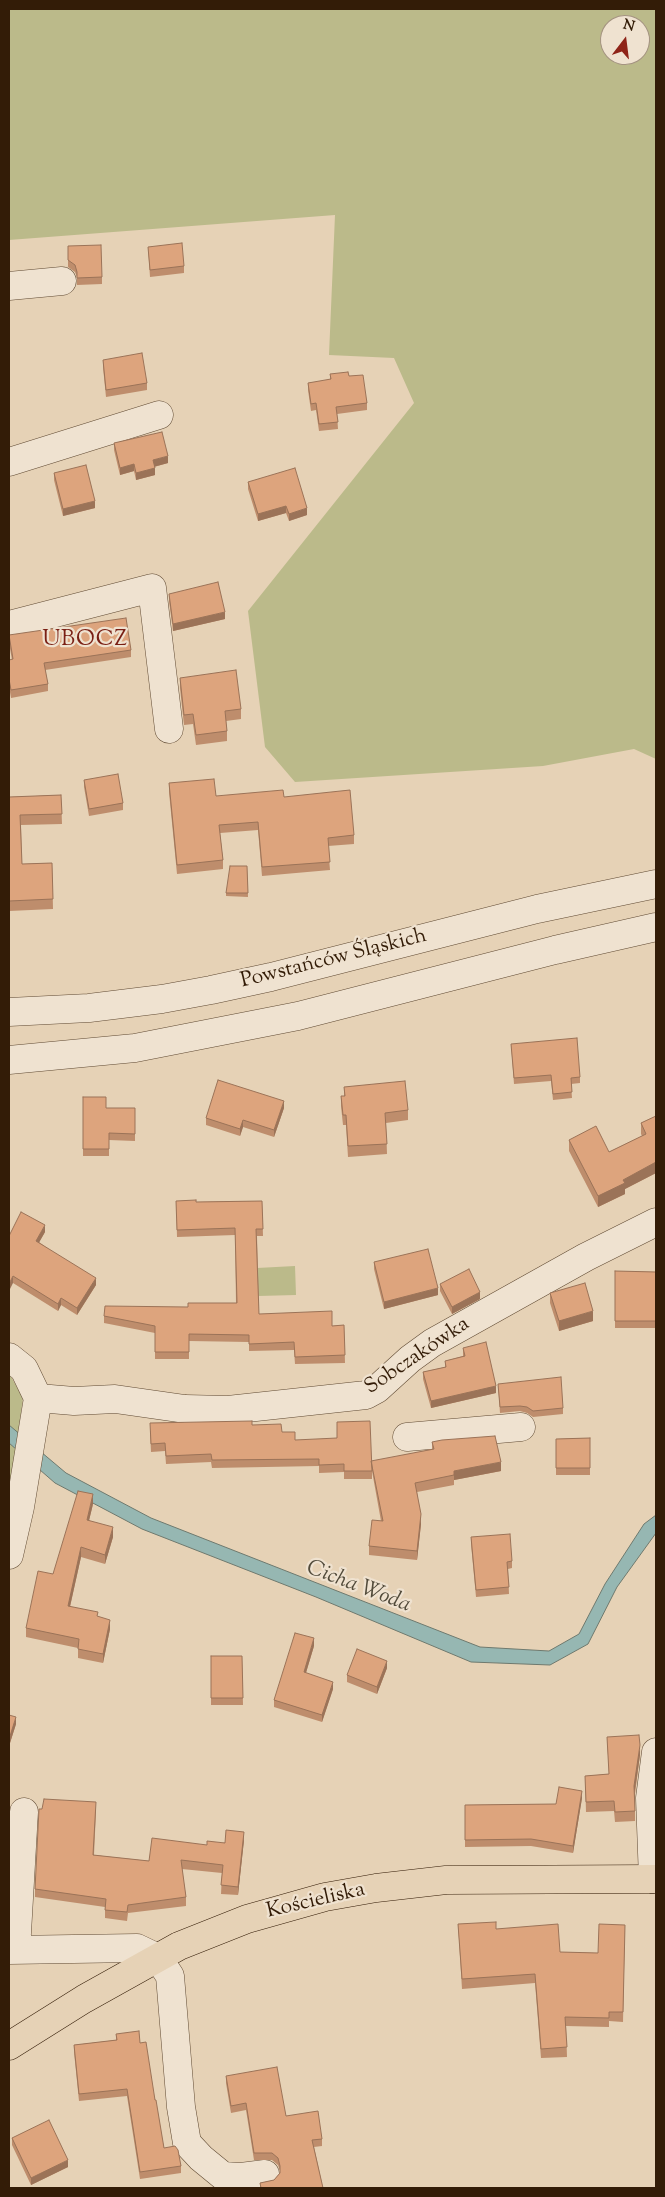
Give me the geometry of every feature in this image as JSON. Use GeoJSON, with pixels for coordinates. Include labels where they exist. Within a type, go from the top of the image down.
{"type":"FeatureCollection","features":[{"type":"Feature","properties":{"kind":"main road","name":"Kościeliska"},"geometry":{"type":"LineString","coordinates":[[9,2046],[84,1999],[158,1958],[199,1938],[247,1919],[325,1897],[376,1888],[460,1880],[654,1880]]}},
{"type":"Feature","properties":{"kind":"street"},"geometry":{"type":"LineString","coordinates":[[9,286],[62,282]]}},
{"type":"Feature","properties":{"kind":"street"},"geometry":{"type":"LineString","coordinates":[[9,462],[159,414]]}},
{"type":"Feature","properties":{"kind":"street"},"geometry":{"type":"LineString","coordinates":[[9,625],[152,588],[168,729]]}},
{"type":"Feature","properties":{"kind":"street","name":"Powstańców Śląskich"},"geometry":{"type":"LineString","coordinates":[[9,1012],[98,1006],[162,999],[211,990],[280,975],[537,909],[656,884]]}},
{"type":"Feature","properties":{"kind":"street"},"geometry":{"type":"LineString","coordinates":[[9,1060],[135,1048],[298,1016],[546,952],[656,927]]}},
{"type":"Feature","properties":{"kind":"street","name":"Sobczakówka"},"geometry":{"type":"LineString","coordinates":[[36,1409],[74,1401],[115,1399],[185,1409],[228,1410],[366,1395],[377,1389],[410,1359],[432,1343],[586,1257],[656,1222]]}},
{"type":"Feature","properties":{"kind":"street"},"geometry":{"type":"LineString","coordinates":[[9,1357],[24,1369],[36,1409],[20,1507],[9,1555]]}},
{"type":"Feature","properties":{"kind":"street"},"geometry":{"type":"LineString","coordinates":[[407,1437],[521,1427]]}},
{"type":"Feature","properties":{"kind":"street"},"geometry":{"type":"LineString","coordinates":[[654,1880],[650,1798],[656,1752]]}},
{"type":"Feature","properties":{"kind":"street"},"geometry":{"type":"LineString","coordinates":[[24,1812],[12,1950],[90,1947],[137,1948],[158,1958],[170,1976],[181,2107],[187,2143],[201,2158],[223,2176],[241,2177],[266,2174]]}},
{"type":"Feature","properties":{"kind":"shaded area"},"geometry":{"type":"Polygon","coordinates":[[[9,9],[656,9],[656,759],[634,749],[543,766],[295,782],[265,747],[248,611],[414,403],[394,358],[329,355],[335,215],[9,240],[9,9]]]}},
{"type":"Feature","properties":{"kind":"shaded area"},"geometry":{"type":"Polygon","coordinates":[[[295,1266],[296,1295],[258,1296],[257,1268],[295,1266]]]}},
{"type":"Feature","properties":{"kind":"shaded area"},"geometry":{"type":"Polygon","coordinates":[[[9,1373],[23,1398],[9,1503],[9,1373]]]}},
{"type":"Feature","properties":{"kind":"water"},"geometry":{"type":"Polygon","coordinates":[[[9,1425],[66,1473],[151,1518],[480,1647],[549,1651],[579,1634],[605,1584],[644,1524],[656,1515],[656,1533],[617,1587],[588,1644],[550,1665],[471,1662],[316,1597],[142,1529],[55,1483],[9,1443],[9,1425]]]}},
{"type":"Feature","properties":{"kind":"building"},"geometry":{"type":"Polygon","coordinates":[[[182,243],[184,266],[150,270],[148,247],[182,243]]]}},
{"type":"Feature","properties":{"kind":"building"},"geometry":{"type":"Polygon","coordinates":[[[101,245],[102,277],[77,278],[75,265],[68,260],[68,246],[101,245]]]}},
{"type":"Feature","properties":{"kind":"building"},"geometry":{"type":"Polygon","coordinates":[[[142,353],[147,383],[106,390],[103,360],[142,353]]]}},
{"type":"Feature","properties":{"kind":"building"},"geometry":{"type":"Polygon","coordinates":[[[348,372],[349,376],[363,375],[367,403],[336,407],[338,422],[319,424],[316,403],[311,404],[308,383],[331,379],[330,374],[348,372]]]}},
{"type":"Feature","properties":{"kind":"building"},"geometry":{"type":"Polygon","coordinates":[[[162,432],[168,456],[153,460],[155,468],[136,473],[134,464],[120,468],[114,443],[162,432]]]}},
{"type":"Feature","properties":{"kind":"building"},"geometry":{"type":"Polygon","coordinates":[[[86,465],[95,501],[63,509],[54,473],[86,465]]]}},
{"type":"Feature","properties":{"kind":"building"},"geometry":{"type":"Polygon","coordinates":[[[295,468],[307,508],[289,514],[286,506],[258,514],[248,482],[295,468]]]}},
{"type":"Feature","properties":{"kind":"building"},"geometry":{"type":"Polygon","coordinates":[[[218,582],[225,612],[173,624],[169,594],[218,582]]]}},
{"type":"Feature","properties":{"kind":"building"},"geometry":{"type":"Polygon","coordinates":[[[126,618],[131,650],[44,663],[48,684],[11,690],[9,660],[13,659],[9,635],[126,618]]]}},
{"type":"Feature","properties":{"kind":"building"},"geometry":{"type":"Polygon","coordinates":[[[236,670],[241,709],[225,711],[227,731],[196,735],[193,714],[184,715],[180,678],[236,670]]]}},
{"type":"Feature","properties":{"kind":"building"},"geometry":{"type":"Polygon","coordinates":[[[118,774],[123,803],[89,809],[84,780],[118,774]]]}},
{"type":"Feature","properties":{"kind":"building"},"geometry":{"type":"Polygon","coordinates":[[[214,779],[216,796],[283,790],[284,797],[350,790],[354,835],[328,838],[330,862],[262,867],[258,822],[219,825],[223,860],[177,865],[169,783],[214,779]]]}},
{"type":"Feature","properties":{"kind":"building"},"geometry":{"type":"Polygon","coordinates":[[[61,795],[62,814],[20,815],[22,864],[52,863],[53,899],[9,901],[9,797],[61,795]]]}},
{"type":"Feature","properties":{"kind":"building"},"geometry":{"type":"Polygon","coordinates":[[[230,866],[247,866],[248,893],[226,893],[230,866]]]}},
{"type":"Feature","properties":{"kind":"building"},"geometry":{"type":"Polygon","coordinates":[[[577,1038],[580,1077],[571,1078],[572,1092],[553,1094],[551,1075],[514,1078],[511,1044],[577,1038]]]}},
{"type":"Feature","properties":{"kind":"building"},"geometry":{"type":"Polygon","coordinates":[[[218,1080],[284,1101],[274,1130],[243,1120],[240,1129],[206,1118],[218,1080]]]}},
{"type":"Feature","properties":{"kind":"building"},"geometry":{"type":"Polygon","coordinates":[[[405,1081],[408,1110],[385,1113],[387,1144],[348,1146],[346,1115],[343,1115],[341,1096],[345,1096],[344,1087],[405,1081]]]}},
{"type":"Feature","properties":{"kind":"building"},"geometry":{"type":"Polygon","coordinates":[[[83,1097],[106,1097],[106,1108],[135,1108],[135,1134],[109,1133],[109,1149],[83,1149],[83,1097]]]}},
{"type":"Feature","properties":{"kind":"building"},"geometry":{"type":"Polygon","coordinates":[[[656,1116],[656,1162],[623,1180],[625,1183],[598,1196],[569,1140],[596,1126],[609,1152],[646,1134],[641,1123],[656,1116]]]}},
{"type":"Feature","properties":{"kind":"building"},"geometry":{"type":"Polygon","coordinates":[[[196,1200],[196,1202],[262,1201],[263,1229],[256,1229],[259,1314],[332,1311],[332,1326],[344,1325],[345,1355],[295,1357],[294,1342],[249,1344],[249,1335],[189,1334],[189,1352],[155,1352],[155,1326],[104,1316],[105,1306],[188,1307],[188,1303],[237,1303],[235,1228],[177,1230],[176,1201],[196,1200]]]}},
{"type":"Feature","properties":{"kind":"building"},"geometry":{"type":"Polygon","coordinates":[[[21,1212],[45,1225],[36,1241],[96,1278],[77,1308],[61,1298],[58,1304],[13,1276],[9,1284],[9,1236],[21,1212]]]}},
{"type":"Feature","properties":{"kind":"building"},"geometry":{"type":"Polygon","coordinates":[[[428,1249],[438,1288],[384,1302],[374,1262],[428,1249]]]}},
{"type":"Feature","properties":{"kind":"building"},"geometry":{"type":"Polygon","coordinates":[[[469,1269],[480,1292],[452,1307],[440,1284],[469,1269]]]}},
{"type":"Feature","properties":{"kind":"building"},"geometry":{"type":"Polygon","coordinates":[[[615,1271],[656,1272],[656,1321],[615,1321],[615,1271]]]}},
{"type":"Feature","properties":{"kind":"building"},"geometry":{"type":"Polygon","coordinates":[[[585,1283],[593,1311],[559,1321],[550,1293],[585,1283]]]}},
{"type":"Feature","properties":{"kind":"building"},"geometry":{"type":"Polygon","coordinates":[[[486,1342],[496,1386],[431,1401],[423,1372],[446,1367],[445,1361],[465,1356],[463,1348],[486,1342]]]}},
{"type":"Feature","properties":{"kind":"building"},"geometry":{"type":"Polygon","coordinates":[[[561,1377],[563,1408],[533,1411],[527,1407],[520,1406],[500,1407],[498,1384],[561,1377]]]}},
{"type":"Feature","properties":{"kind":"building"},"geometry":{"type":"Polygon","coordinates":[[[252,1421],[252,1425],[281,1424],[282,1432],[295,1432],[295,1440],[337,1438],[337,1422],[370,1421],[372,1471],[344,1471],[344,1464],[319,1465],[319,1459],[212,1460],[211,1454],[166,1456],[165,1443],[151,1444],[150,1423],[252,1421]]]}},
{"type":"Feature","properties":{"kind":"building"},"geometry":{"type":"Polygon","coordinates":[[[495,1436],[501,1462],[454,1471],[454,1475],[415,1483],[421,1514],[417,1551],[369,1546],[372,1520],[383,1521],[371,1461],[434,1449],[432,1442],[495,1436]]]}},
{"type":"Feature","properties":{"kind":"building"},"geometry":{"type":"Polygon","coordinates":[[[590,1438],[590,1468],[556,1468],[556,1439],[590,1438]]]}},
{"type":"Feature","properties":{"kind":"building"},"geometry":{"type":"Polygon","coordinates":[[[78,1491],[93,1494],[87,1520],[113,1527],[105,1555],[81,1547],[68,1606],[98,1612],[97,1616],[110,1620],[103,1654],[78,1649],[79,1639],[26,1628],[38,1571],[53,1574],[78,1491]]]}},
{"type":"Feature","properties":{"kind":"building"},"geometry":{"type":"Polygon","coordinates":[[[510,1534],[512,1561],[507,1562],[509,1587],[476,1590],[471,1537],[510,1534]]]}},
{"type":"Feature","properties":{"kind":"building"},"geometry":{"type":"Polygon","coordinates":[[[295,1633],[314,1638],[304,1672],[333,1682],[322,1715],[274,1700],[295,1633]]]}},
{"type":"Feature","properties":{"kind":"building"},"geometry":{"type":"Polygon","coordinates":[[[357,1649],[387,1661],[377,1687],[347,1675],[357,1649]]]}},
{"type":"Feature","properties":{"kind":"building"},"geometry":{"type":"Polygon","coordinates":[[[211,1656],[242,1656],[243,1698],[211,1698],[211,1656]]]}},
{"type":"Feature","properties":{"kind":"building"},"geometry":{"type":"Polygon","coordinates":[[[9,1715],[16,1717],[10,1736],[9,1736],[9,1715]]]}},
{"type":"Feature","properties":{"kind":"building"},"geometry":{"type":"Polygon","coordinates":[[[639,1735],[640,1745],[634,1786],[635,1811],[615,1812],[614,1801],[586,1802],[585,1776],[609,1774],[607,1737],[639,1735]]]}},
{"type":"Feature","properties":{"kind":"building"},"geometry":{"type":"Polygon","coordinates":[[[559,1787],[582,1791],[573,1846],[531,1839],[465,1840],[465,1805],[556,1804],[559,1787]]]}},
{"type":"Feature","properties":{"kind":"building"},"geometry":{"type":"Polygon","coordinates":[[[44,1799],[96,1802],[93,1855],[149,1861],[152,1838],[207,1845],[207,1841],[225,1843],[226,1830],[244,1832],[238,1887],[221,1885],[223,1865],[181,1860],[186,1897],[128,1905],[127,1912],[105,1910],[106,1899],[35,1889],[39,1809],[42,1809],[44,1799]]]}},
{"type":"Feature","properties":{"kind":"building"},"geometry":{"type":"Polygon","coordinates":[[[496,1922],[496,1929],[558,1924],[560,1952],[598,1953],[599,1924],[625,1925],[623,2012],[609,2012],[609,2018],[565,2017],[567,2047],[541,2049],[535,1974],[462,1979],[458,1924],[496,1922]]]}},
{"type":"Feature","properties":{"kind":"building"},"geometry":{"type":"Polygon","coordinates":[[[139,2031],[140,2043],[146,2042],[164,2148],[175,2146],[178,2150],[181,2166],[140,2172],[127,2089],[79,2094],[74,2045],[117,2040],[116,2034],[139,2031]]]}},
{"type":"Feature","properties":{"kind":"building"},"geometry":{"type":"Polygon","coordinates":[[[277,2067],[286,2116],[318,2111],[322,2139],[312,2140],[323,2188],[261,2188],[260,2183],[274,2180],[280,2173],[278,2158],[272,2153],[254,2153],[246,2103],[231,2106],[226,2076],[277,2067]]]}},
{"type":"Feature","properties":{"kind":"building"},"geometry":{"type":"Polygon","coordinates":[[[49,2120],[68,2160],[31,2178],[12,2138],[49,2120]]]}},
{"type":"Feature","properties":{"kind":"district","name":"UBOCZ"},"geometry":{"type":"Point","coordinates":[85,641]}},
{"type":"Feature","properties":{"kind":"water label","name":"Cicha Woda"},"geometry":{"type":"Point","coordinates":[358,1588]}}]}
